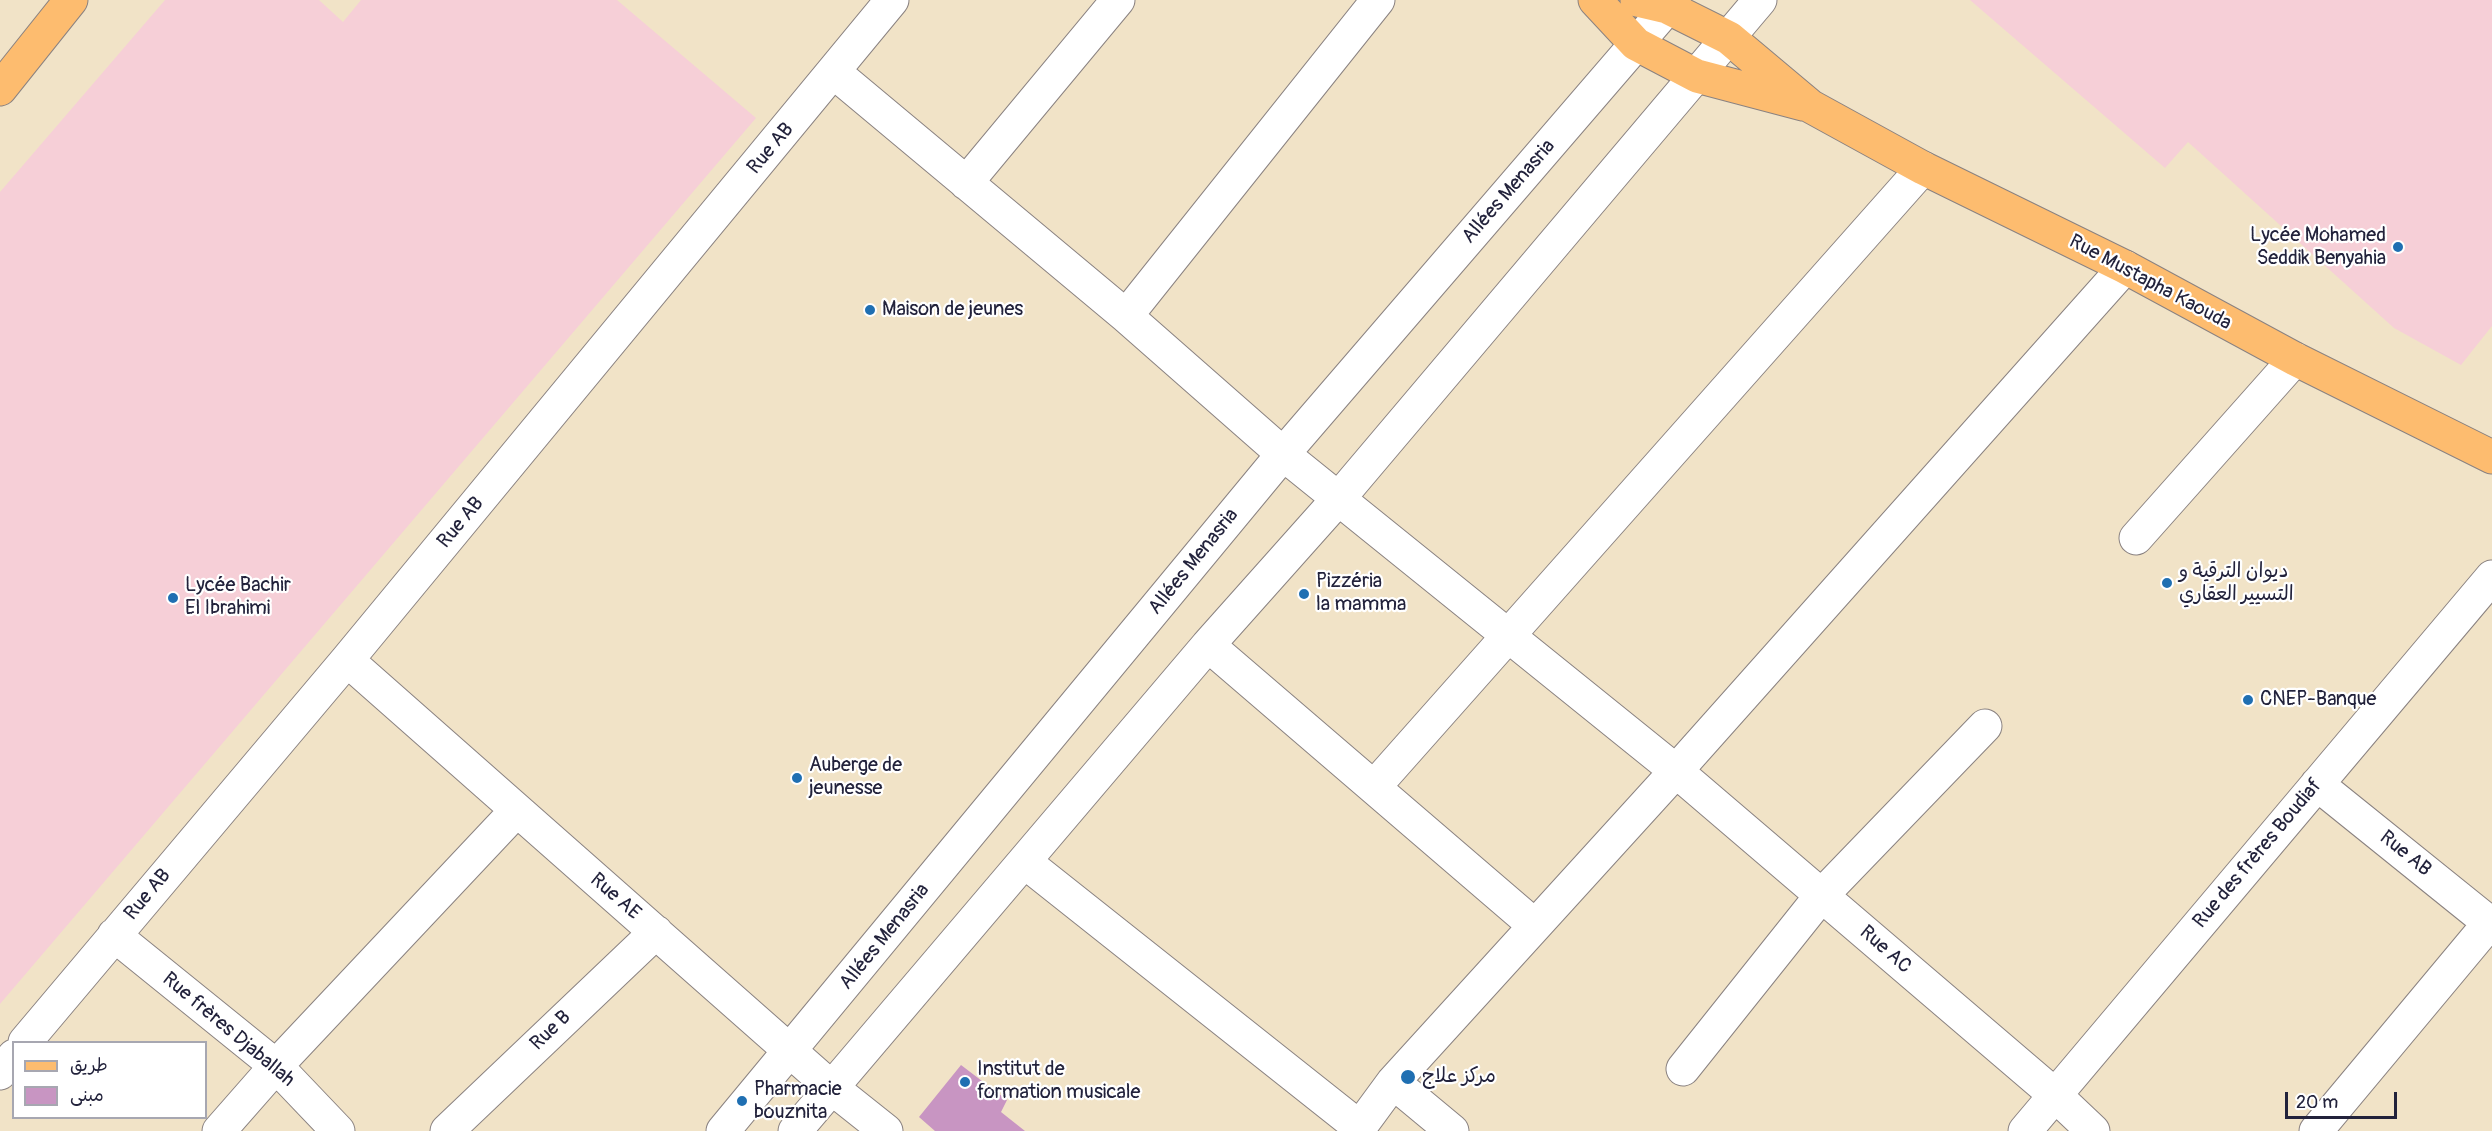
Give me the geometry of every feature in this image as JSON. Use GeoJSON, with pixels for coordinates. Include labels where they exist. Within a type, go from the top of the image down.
{"type":"FeatureCollection","features":[{"type":"Feature","properties":{"kind":"main road"},"geometry":{"type":"LineString","coordinates":[[0,89],[71,0]]}},
{"type":"Feature","properties":{"kind":"main road","name":"Rue Mustapha Kaouda"},"geometry":{"type":"LineString","coordinates":[[1595,0],[1636,44],[1697,76],[1741,90],[1810,106]]}},
{"type":"Feature","properties":{"kind":"main road","name":"Rue Mustapha Kaouda"},"geometry":{"type":"LineString","coordinates":[[1659,2],[1729,38],[1810,106],[1923,168],[2124,267],[2295,359],[2492,457]]}},
{"type":"Feature","properties":{"kind":"street","name":"Rue AB"},"geometry":{"type":"LineString","coordinates":[[26,1041],[347,660],[835,73],[892,0]]}},
{"type":"Feature","properties":{"kind":"street"},"geometry":{"type":"LineString","coordinates":[[966,183],[1118,0]]}},
{"type":"Feature","properties":{"kind":"street"},"geometry":{"type":"LineString","coordinates":[[1126,316],[1378,0]]}},
{"type":"Feature","properties":{"kind":"street"},"geometry":{"type":"LineString","coordinates":[[795,1131],[1208,645],[1339,498],[1760,0]]}},
{"type":"Feature","properties":{"kind":"street","name":"Allées Menasria"},"geometry":{"type":"LineString","coordinates":[[723,1131],[1283,454],[1636,44],[1659,2]]}},
{"type":"Feature","properties":{"kind":"street","name":"Rue AC"},"geometry":{"type":"LineString","coordinates":[[835,73],[1126,316],[1283,454],[1676,771],[2055,1095],[2093,1131]]}},
{"type":"Feature","properties":{"kind":"street"},"geometry":{"type":"LineString","coordinates":[[1374,787],[1923,168]]}},
{"type":"Feature","properties":{"kind":"street"},"geometry":{"type":"LineString","coordinates":[[1025,862],[1358,1129],[1393,1082],[1676,771],[2124,267]]}},
{"type":"Feature","properties":{"kind":"street"},"geometry":{"type":"LineString","coordinates":[[2136,538],[2295,359]]}},
{"type":"Feature","properties":{"kind":"street","name":"Rue des frères Boudiaf"},"geometry":{"type":"LineString","coordinates":[[2025,1131],[2492,577]]}},
{"type":"Feature","properties":{"kind":"street"},"geometry":{"type":"LineString","coordinates":[[1208,645],[1534,925]]}},
{"type":"Feature","properties":{"kind":"street","name":"Rue AE"},"geometry":{"type":"LineString","coordinates":[[347,660],[832,1088],[886,1131]]}},
{"type":"Feature","properties":{"kind":"street"},"geometry":{"type":"LineString","coordinates":[[1683,1069],[1821,896],[1985,726]]}},
{"type":"Feature","properties":{"kind":"street","name":"Rue AB"},"geometry":{"type":"LineString","coordinates":[[2318,784],[2491,922]]}},
{"type":"Feature","properties":{"kind":"street"},"geometry":{"type":"LineString","coordinates":[[219,1131],[276,1066],[516,811]]}},
{"type":"Feature","properties":{"kind":"street"},"geometry":{"type":"LineString","coordinates":[[2316,1131],[2491,922]]}},
{"type":"Feature","properties":{"kind":"street","name":"Rue B"},"geometry":{"type":"LineString","coordinates":[[447,1131],[656,932]]}},
{"type":"Feature","properties":{"kind":"street","name":"Rue frères Djaballah"},"geometry":{"type":"LineString","coordinates":[[114,934],[276,1066],[338,1131]]}},
{"type":"Feature","properties":{"kind":"street"},"geometry":{"type":"LineString","coordinates":[[0,1073],[12,1058]]}},
{"type":"Feature","properties":{"kind":"street"},"geometry":{"type":"LineString","coordinates":[[1393,1082],[1452,1131]]}},
{"type":"Feature","properties":{"kind":"shaded area","name":"Lycée Bachir El Ibrahimi"},"geometry":{"type":"Polygon","coordinates":[[[165,0],[319,0],[343,22],[361,0],[617,0],[756,118],[0,1004],[0,192],[165,0]]]}},
{"type":"Feature","properties":{"kind":"shaded area","name":"Lycée Mohamed Seddik Benyahia"},"geometry":{"type":"Polygon","coordinates":[[[1970,0],[2492,0],[2492,326],[2461,365],[2394,328],[2188,142],[2165,168],[1970,0]]]}},
{"type":"Feature","properties":{"kind":"building","name":"Institut de formation musicale"},"geometry":{"type":"Polygon","coordinates":[[[961,1065],[1007,1100],[1001,1112],[1025,1131],[935,1131],[919,1117],[961,1065]]]}},
{"type":"Feature","properties":{"kind":"place","name":"Lycée Mohamed Seddik Benyahia"},"geometry":{"type":"Point","coordinates":[2398,247]}},
{"type":"Feature","properties":{"kind":"place","name":"Maison de jeunes"},"geometry":{"type":"Point","coordinates":[870,310]}},
{"type":"Feature","properties":{"kind":"place","name":"ديوان الترقية و التسيير العقاري"},"geometry":{"type":"Point","coordinates":[2167,583]}},
{"type":"Feature","properties":{"kind":"place","name":"Pizzéria la mamma"},"geometry":{"type":"Point","coordinates":[1304,594]}},
{"type":"Feature","properties":{"kind":"place","name":"Lycée Bachir El Ibrahimi"},"geometry":{"type":"Point","coordinates":[173,598]}},
{"type":"Feature","properties":{"kind":"place","name":"CNEP-Banque"},"geometry":{"type":"Point","coordinates":[2248,700]}},
{"type":"Feature","properties":{"kind":"place","name":"Auberge de jeunesse"},"geometry":{"type":"Point","coordinates":[797,778]}},
{"type":"Feature","properties":{"kind":"place","name":"مركز علاج"},"geometry":{"type":"Point","coordinates":[1408,1077]}},
{"type":"Feature","properties":{"kind":"place","name":"Institut de formation musicale"},"geometry":{"type":"Point","coordinates":[965,1082]}},
{"type":"Feature","properties":{"kind":"place","name":"Pharmacie bouznita"},"geometry":{"type":"Point","coordinates":[742,1101]}}]}
